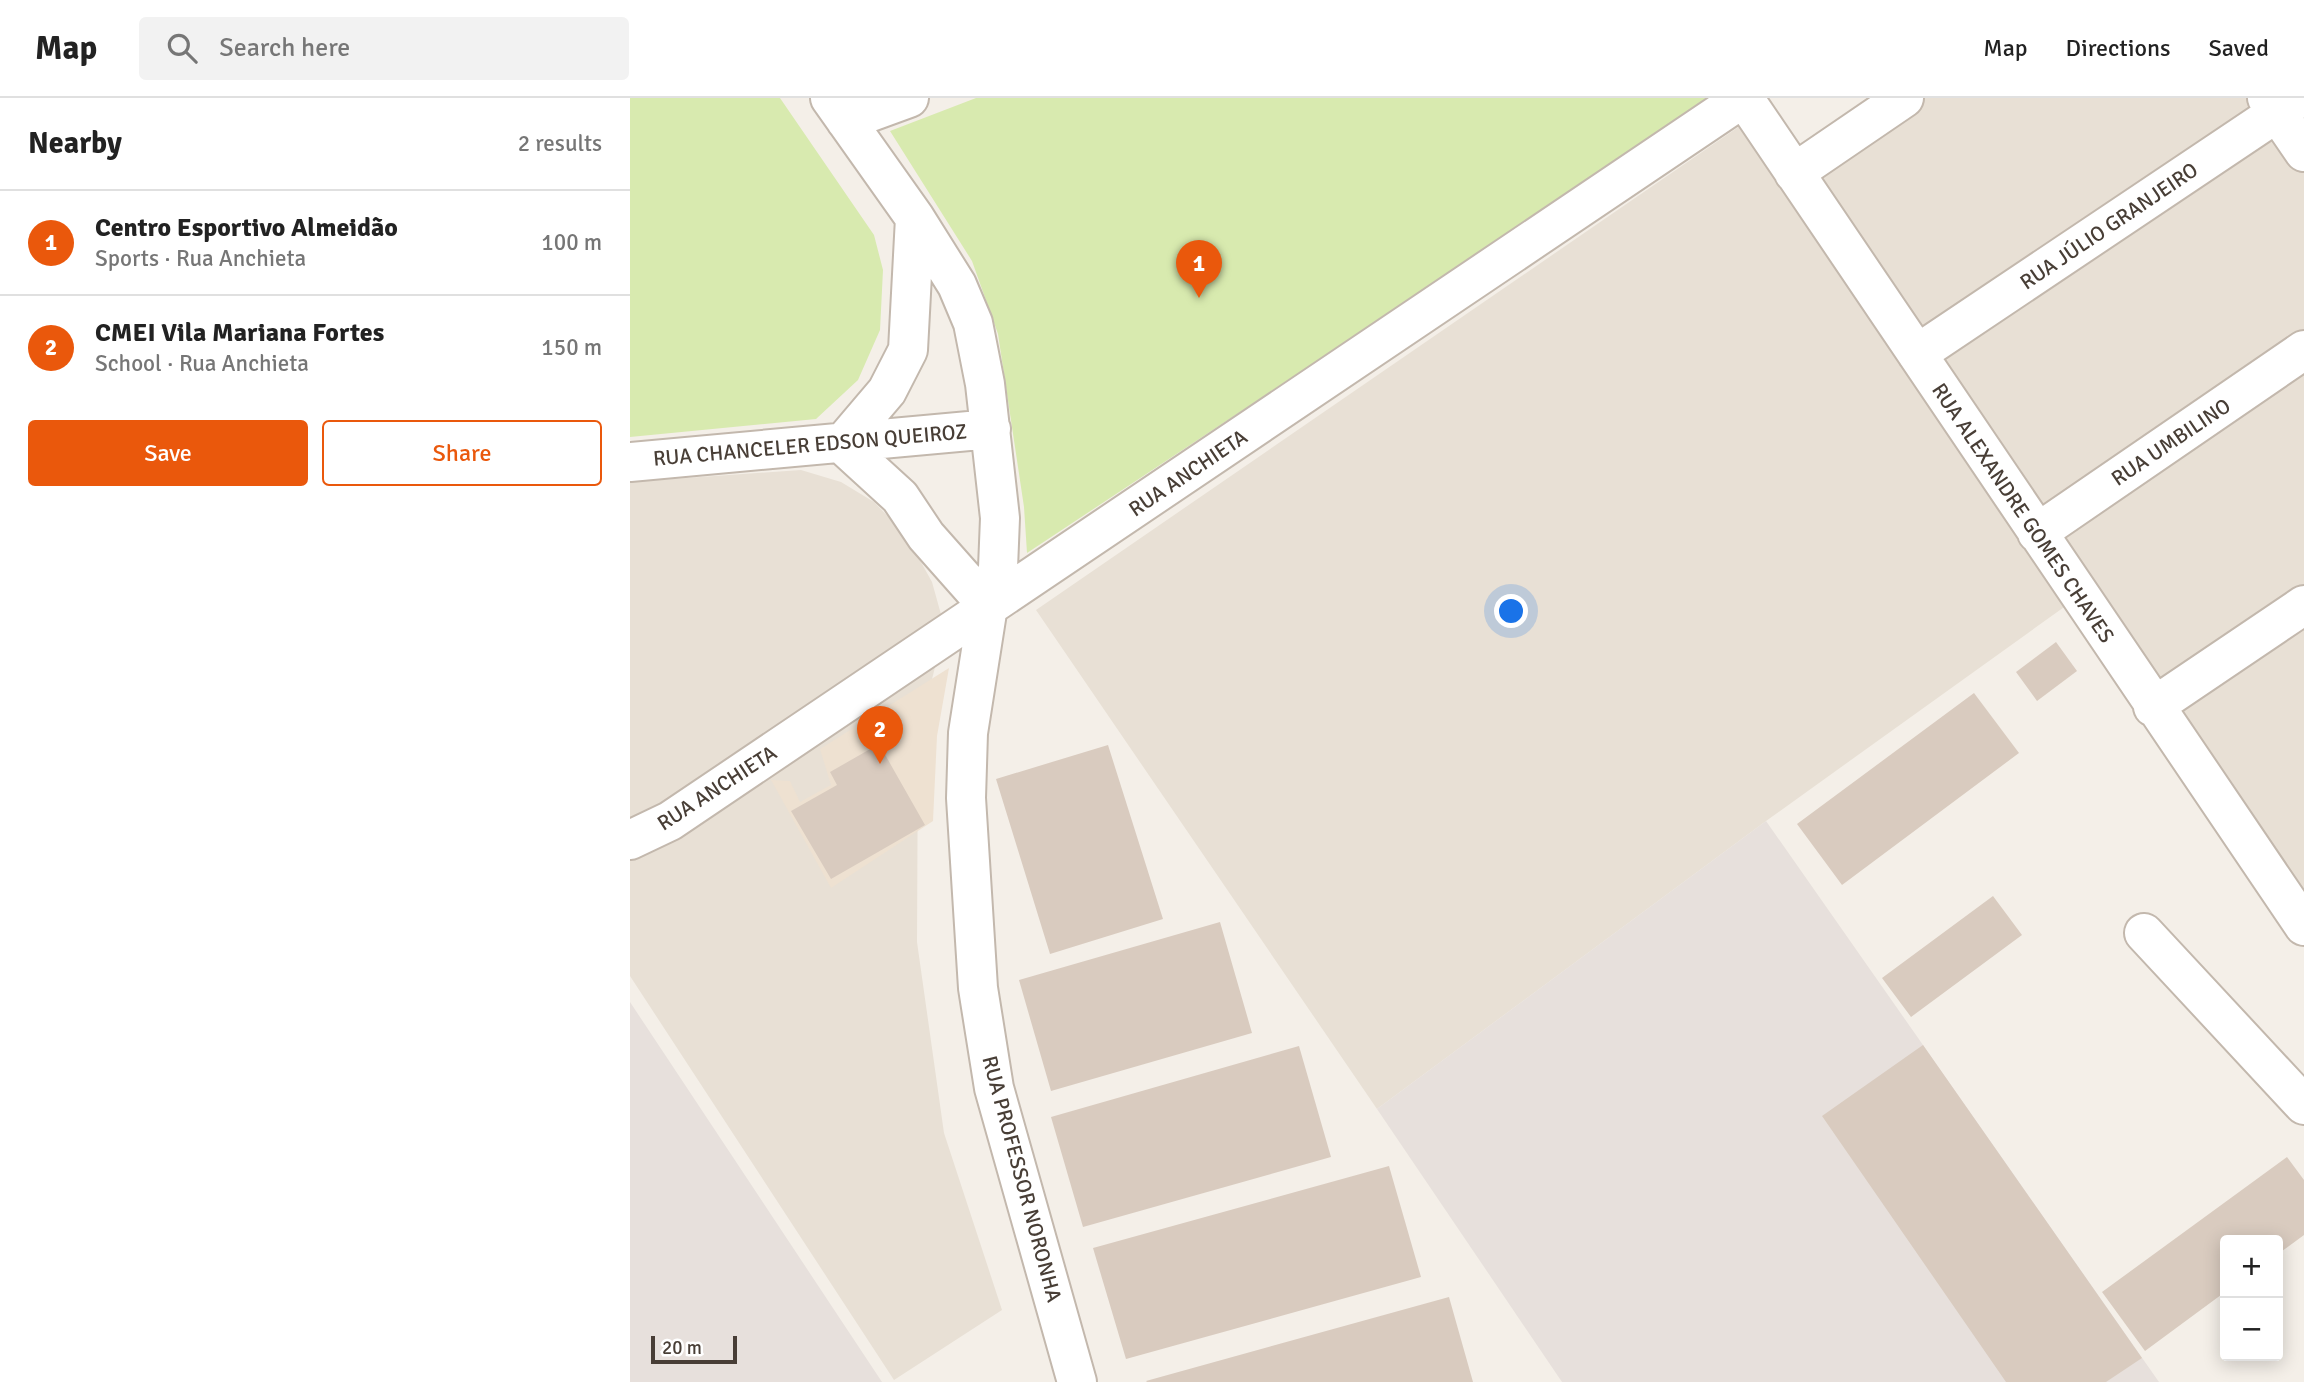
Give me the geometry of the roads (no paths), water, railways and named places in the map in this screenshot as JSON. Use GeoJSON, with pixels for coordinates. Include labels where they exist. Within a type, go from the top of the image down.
{"type":"FeatureCollection","features":[{"type":"Feature","properties":{"kind":"street"},"geometry":{"type":"LineString","coordinates":[[838,110],[909,98]]}},
{"type":"Feature","properties":{"kind":"street","name":"RUA ALEXANDRE GOMES CHAVES"},"geometry":{"type":"LineString","coordinates":[[1743,98],[2153,707],[2290,875],[2304,926]]}},
{"type":"Feature","properties":{"kind":"street","name":"RUA ANCHIETA"},"geometry":{"type":"LineString","coordinates":[[630,840],[670,821],[1743,98]]}},
{"type":"Feature","properties":{"kind":"street"},"geometry":{"type":"LineString","coordinates":[[1794,173],[1904,98]]}},
{"type":"Feature","properties":{"kind":"street"},"geometry":{"type":"LineString","coordinates":[[2281,103],[2304,152]]}},
{"type":"Feature","properties":{"kind":"street","name":"RUA JÚLIO GRANJEIRO"},"geometry":{"type":"LineString","coordinates":[[1917,354],[2281,103]]}},
{"type":"Feature","properties":{"kind":"street","name":"RUA PROFESSOR NORONHA"},"geometry":{"type":"LineString","coordinates":[[838,110],[915,218],[957,285],[972,323],[991,429],[1000,518],[998,568],[988,606],[968,733],[966,798],[978,988],[994,1088],[1077,1382]]}},
{"type":"Feature","properties":{"kind":"street"},"geometry":{"type":"LineString","coordinates":[[915,218],[908,350],[887,391],[842,444],[900,497],[926,536],[988,606]]}},
{"type":"Feature","properties":{"kind":"street","name":"RUA UMBILINO"},"geometry":{"type":"LineString","coordinates":[[2037,533],[2304,350]]}},
{"type":"Feature","properties":{"kind":"street","name":"RUA CHANCELER EDSON QUEIROZ"},"geometry":{"type":"LineString","coordinates":[[630,462],[991,429]]}},
{"type":"Feature","properties":{"kind":"street"},"geometry":{"type":"LineString","coordinates":[[2153,707],[2304,605]]}},
{"type":"Feature","properties":{"kind":"street"},"geometry":{"type":"LineString","coordinates":[[2144,933],[2246,1046],[2304,1105]]}},
{"type":"Feature","properties":{"kind":"place","name":"Centro Esportivo Almeidão"},"geometry":{"type":"Point","coordinates":[1199,298]}},
{"type":"Feature","properties":{"kind":"place","name":"CMEI Vila Mariana Fortes"},"geometry":{"type":"Point","coordinates":[880,764]}}]}
